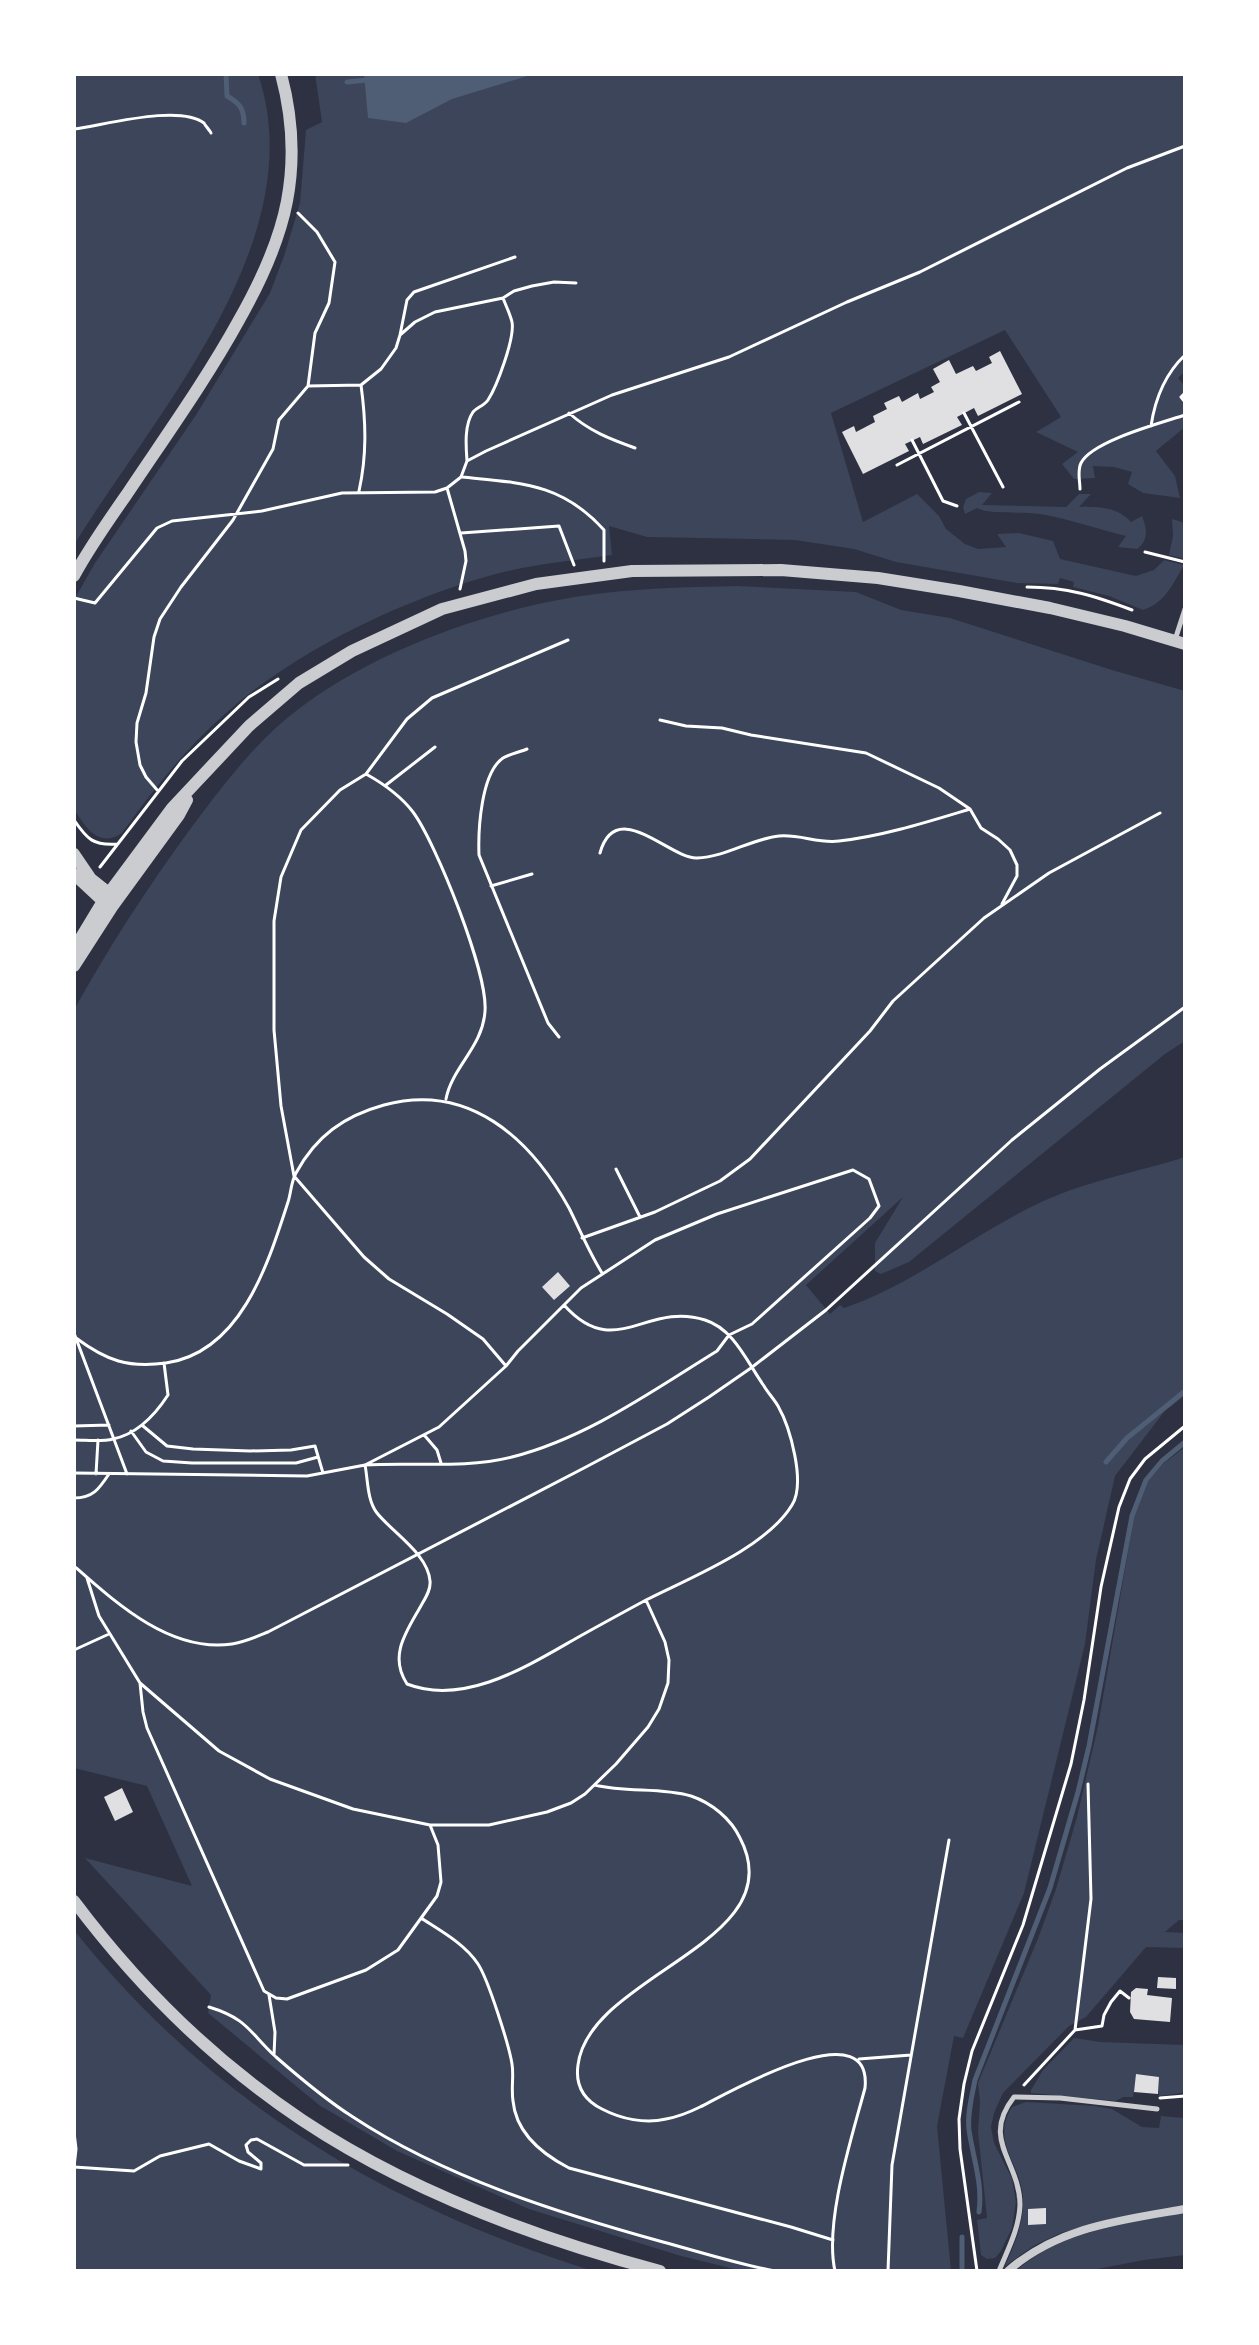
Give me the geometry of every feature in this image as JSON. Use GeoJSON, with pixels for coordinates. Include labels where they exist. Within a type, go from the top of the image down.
{"type":"FeatureCollection","features":[{"type":"Feature","properties":{"kind":"street"},"geometry":{"type":"LineString","coordinates":[[74,576],[225,346],[254,293],[274,246],[287,202],[291,164],[291,130],[281,74]]}},
{"type":"Feature","properties":{"kind":"street"},"geometry":{"type":"LineString","coordinates":[[74,949],[179,815],[197,783],[249,726],[299,683],[352,651],[442,609],[536,584],[632,571],[781,570],[878,578],[1050,608],[1180,643]]}},
{"type":"Feature","properties":{"kind":"street"},"geometry":{"type":"LineString","coordinates":[[74,854],[110,900]]}},
{"type":"Feature","properties":{"kind":"street"},"geometry":{"type":"LineString","coordinates":[[74,874],[110,900]]}},
{"type":"Feature","properties":{"kind":"street"},"geometry":{"type":"LineString","coordinates":[[74,966],[110,900]]}},
{"type":"Feature","properties":{"kind":"street"},"geometry":{"type":"LineString","coordinates":[[74,1901],[102,1939],[166,2008],[226,2063],[302,2120],[405,2178],[471,2208],[533,2234],[660,2271]]}},
{"type":"Feature","properties":{"kind":"street"},"geometry":{"type":"LineString","coordinates":[[1008,2271],[1039,2248],[1067,2235],[1185,2209]]}},
{"type":"Feature","properties":{"kind":"lane"},"geometry":{"type":"LineString","coordinates":[[1180,643],[1185,609]]}},
{"type":"Feature","properties":{"kind":"lane"},"geometry":{"type":"LineString","coordinates":[[999,2271],[1015,2232],[1019,2213],[1017,2184],[1000,2140],[1002,2119],[1014,2097],[1060,2098],[1157,2109]]}},
{"type":"Feature","properties":{"kind":"path"},"geometry":{"type":"LineString","coordinates":[[74,129],[175,114],[204,124],[211,133]]}},
{"type":"Feature","properties":{"kind":"path"},"geometry":{"type":"LineString","coordinates":[[467,461],[612,395],[729,357],[920,272],[1127,168],[1185,146]]}},
{"type":"Feature","properties":{"kind":"path"},"geometry":{"type":"LineString","coordinates":[[158,791],[140,765],[136,742],[137,723],[160,619],[233,520],[273,449],[279,420],[308,386],[315,333],[329,303],[335,262],[317,232],[287,202]]}},
{"type":"Feature","properties":{"kind":"path"},"geometry":{"type":"LineString","coordinates":[[308,386],[361,385],[381,369],[396,348],[407,300],[414,292],[515,257]]}},
{"type":"Feature","properties":{"kind":"path"},"geometry":{"type":"LineString","coordinates":[[400,335],[415,322],[435,312],[503,298],[532,286],[554,282],[576,283]]}},
{"type":"Feature","properties":{"kind":"path"},"geometry":{"type":"LineString","coordinates":[[74,598],[95,603],[157,528],[172,521],[262,511],[342,493],[420,493],[447,488],[461,477],[467,461],[465,445],[468,425],[474,410],[487,403],[509,348],[512,321],[503,298]]}},
{"type":"Feature","properties":{"kind":"path"},"geometry":{"type":"LineString","coordinates":[[1151,426],[1164,382],[1185,355]]}},
{"type":"Feature","properties":{"kind":"path"},"geometry":{"type":"LineString","coordinates":[[359,491],[366,448],[361,385]]}},
{"type":"Feature","properties":{"kind":"path"},"geometry":{"type":"LineString","coordinates":[[1185,393],[1181,397],[1185,402]]}},
{"type":"Feature","properties":{"kind":"path"},"geometry":{"type":"LineString","coordinates":[[897,465],[1019,402]]}},
{"type":"Feature","properties":{"kind":"path"},"geometry":{"type":"LineString","coordinates":[[569,413],[584,426],[635,448]]}},
{"type":"Feature","properties":{"kind":"path"},"geometry":{"type":"LineString","coordinates":[[964,413],[1003,487]]}},
{"type":"Feature","properties":{"kind":"path"},"geometry":{"type":"LineString","coordinates":[[1080,489],[1079,469],[1086,457],[1121,437],[1185,415]]}},
{"type":"Feature","properties":{"kind":"path"},"geometry":{"type":"LineString","coordinates":[[912,440],[943,501],[957,506]]}},
{"type":"Feature","properties":{"kind":"path"},"geometry":{"type":"LineString","coordinates":[[461,477],[529,485],[550,490],[573,502],[604,530],[604,561]]}},
{"type":"Feature","properties":{"kind":"path"},"geometry":{"type":"LineString","coordinates":[[447,488],[466,561],[459,591],[472,588]]}},
{"type":"Feature","properties":{"kind":"path"},"geometry":{"type":"LineString","coordinates":[[461,533],[559,526],[575,566]]}},
{"type":"Feature","properties":{"kind":"path"},"geometry":{"type":"LineString","coordinates":[[1145,552],[1185,562]]}},
{"type":"Feature","properties":{"kind":"path"},"geometry":{"type":"LineString","coordinates":[[1025,587],[1057,587],[1141,614]]}},
{"type":"Feature","properties":{"kind":"path"},"geometry":{"type":"LineString","coordinates":[[506,1366],[483,1339],[389,1279],[364,1257],[294,1176],[281,1106],[274,1030],[274,921],[281,877],[301,830],[340,790],[366,774],[407,719],[432,698],[568,640]]}},
{"type":"Feature","properties":{"kind":"path"},"geometry":{"type":"LineString","coordinates":[[74,820],[90,840],[98,844],[118,844],[182,761],[249,697],[285,675]]}},
{"type":"Feature","properties":{"kind":"path"},"geometry":{"type":"LineString","coordinates":[[660,720],[866,753],[939,788],[970,809],[981,828],[1010,850],[1017,865],[1017,876],[1001,906]]}},
{"type":"Feature","properties":{"kind":"path"},"geometry":{"type":"LineString","coordinates":[[386,785],[435,747]]}},
{"type":"Feature","properties":{"kind":"path"},"geometry":{"type":"LineString","coordinates":[[527,749],[505,757],[491,773],[478,825],[479,855],[548,1023],[559,1037]]}},
{"type":"Feature","properties":{"kind":"path"},"geometry":{"type":"LineString","coordinates":[[366,774],[386,785],[413,813],[429,840],[473,951],[484,991],[482,1030],[472,1052],[448,1087],[446,1101]]}},
{"type":"Feature","properties":{"kind":"path"},"geometry":{"type":"LineString","coordinates":[[600,853],[611,834],[622,830],[641,831],[694,859],[778,836],[838,842],[970,809]]}},
{"type":"Feature","properties":{"kind":"path"},"geometry":{"type":"LineString","coordinates":[[582,1238],[640,1217],[720,1181],[750,1159],[870,1031],[893,1001],[984,918],[1049,873],[1160,813]]}},
{"type":"Feature","properties":{"kind":"path"},"geometry":{"type":"LineString","coordinates":[[491,886],[532,874]]}},
{"type":"Feature","properties":{"kind":"path"},"geometry":{"type":"LineString","coordinates":[[74,1566],[130,1612],[163,1631],[195,1642],[231,1644],[268,1632],[374,1579],[667,1424],[751,1368],[826,1310],[1012,1140],[1100,1069],[1185,1007]]}},
{"type":"Feature","properties":{"kind":"path"},"geometry":{"type":"LineString","coordinates":[[75,1336],[96,1353],[123,1363],[172,1362],[200,1351],[225,1332],[244,1310],[260,1277],[294,1176],[310,1151],[328,1131],[360,1112],[412,1099],[446,1101],[470,1108],[515,1137],[553,1183],[602,1273]]}},
{"type":"Feature","properties":{"kind":"path"},"geometry":{"type":"LineString","coordinates":[[616,1169],[640,1217]]}},
{"type":"Feature","properties":{"kind":"path"},"geometry":{"type":"LineString","coordinates":[[74,1473],[307,1476],[365,1465],[485,1462],[512,1457],[597,1425],[717,1351],[729,1335],[752,1324],[870,1218],[879,1206],[869,1179],[853,1170],[717,1214],[655,1240],[581,1288],[506,1366],[439,1427],[365,1465]]}},
{"type":"Feature","properties":{"kind":"path"},"geometry":{"type":"LineString","coordinates":[[365,1465],[375,1511],[417,1554],[427,1569],[431,1583],[404,1638],[397,1660],[399,1673],[407,1684],[419,1689],[460,1689],[502,1677],[749,1546],[774,1526],[794,1503],[796,1469],[788,1431],[779,1407],[729,1335],[717,1324],[686,1316],[602,1331],[586,1325],[564,1305]]}},
{"type":"Feature","properties":{"kind":"path"},"geometry":{"type":"LineString","coordinates":[[75,1336],[127,1474]]}},
{"type":"Feature","properties":{"kind":"path"},"geometry":{"type":"LineString","coordinates":[[74,1440],[114,1439],[143,1426],[155,1415],[168,1395],[164,1363]]}},
{"type":"Feature","properties":{"kind":"path"},"geometry":{"type":"LineString","coordinates":[[74,1426],[109,1425]]}},
{"type":"Feature","properties":{"kind":"path"},"geometry":{"type":"LineString","coordinates":[[143,1426],[167,1446],[250,1451],[315,1446],[323,1473]]}},
{"type":"Feature","properties":{"kind":"path"},"geometry":{"type":"LineString","coordinates":[[977,2271],[960,2149],[959,2119],[972,2051],[1023,1925],[1071,1764],[1101,1587],[1119,1507],[1130,1479],[1145,1459],[1185,1426]]}},
{"type":"Feature","properties":{"kind":"path"},"geometry":{"type":"LineString","coordinates":[[131,1431],[146,1452],[163,1461],[296,1463],[318,1457]]}},
{"type":"Feature","properties":{"kind":"path"},"geometry":{"type":"LineString","coordinates":[[424,1435],[437,1450],[441,1463]]}},
{"type":"Feature","properties":{"kind":"path"},"geometry":{"type":"LineString","coordinates":[[96,1474],[98,1440]]}},
{"type":"Feature","properties":{"kind":"path"},"geometry":{"type":"LineString","coordinates":[[74,1498],[96,1493],[109,1474]]}},
{"type":"Feature","properties":{"kind":"path"},"geometry":{"type":"LineString","coordinates":[[87,1578],[99,1616],[140,1683],[219,1751],[256,1772],[353,1809],[430,1825],[489,1825],[514,1821],[571,1803],[595,1785],[648,1727],[659,1709],[668,1683],[669,1660],[665,1642],[646,1600]]}},
{"type":"Feature","properties":{"kind":"path"},"geometry":{"type":"LineString","coordinates":[[74,1650],[109,1634]]}},
{"type":"Feature","properties":{"kind":"path"},"geometry":{"type":"LineString","coordinates":[[140,1683],[147,1728],[229,1916],[264,1991],[269,1995],[287,1999],[366,1970],[398,1950],[437,1896],[441,1882],[438,1845],[430,1825]]}},
{"type":"Feature","properties":{"kind":"path"},"geometry":{"type":"LineString","coordinates":[[1014,2097],[1075,2030],[1091,1899],[1088,1784]]}},
{"type":"Feature","properties":{"kind":"path"},"geometry":{"type":"LineString","coordinates":[[595,1785],[615,1790],[691,1796],[710,1805],[733,1824],[743,1844],[749,1869],[746,1894],[734,1915],[717,1932],[610,2011],[592,2031],[580,2052],[577,2069],[580,2089],[590,2103],[611,2114],[639,2121],[666,2119],[696,2109],[795,2062],[819,2055],[858,2059],[911,2055]]}},
{"type":"Feature","properties":{"kind":"path"},"geometry":{"type":"LineString","coordinates":[[888,2271],[892,2165],[949,1840]]}},
{"type":"Feature","properties":{"kind":"path"},"geometry":{"type":"LineString","coordinates":[[421,1918],[470,1953],[481,1967],[512,2065],[516,2118],[524,2133],[550,2158],[569,2168],[833,2240]]}},
{"type":"Feature","properties":{"kind":"path"},"geometry":{"type":"LineString","coordinates":[[1075,2030],[1102,2026],[1111,2002],[1120,1991],[1129,1998]]}},
{"type":"Feature","properties":{"kind":"path"},"geometry":{"type":"LineString","coordinates":[[269,1995],[275,2032],[274,2055]]}},
{"type":"Feature","properties":{"kind":"path"},"geometry":{"type":"LineString","coordinates":[[209,2007],[236,2017],[274,2055],[352,2117],[403,2147],[530,2202],[604,2226],[775,2271]]}},
{"type":"Feature","properties":{"kind":"path"},"geometry":{"type":"LineString","coordinates":[[835,2271],[833,2240],[845,2166],[867,2076],[858,2059]]}},
{"type":"Feature","properties":{"kind":"path"},"geometry":{"type":"LineString","coordinates":[[1157,2109],[1160,2098],[1185,2096]]}},
{"type":"Feature","properties":{"kind":"path"},"geometry":{"type":"LineString","coordinates":[[74,2132],[74,2167],[134,2171],[160,2156],[209,2144],[261,2169],[261,2163],[248,2152],[246,2145],[257,2139],[304,2165],[355,2165]]}},
{"type":"Feature","properties":{"kind":"shaded area"},"geometry":{"type":"Polygon","coordinates":[[[74,74],[258,74],[269,136],[264,199],[246,261],[217,322],[183,382],[74,545],[74,74]]]}},
{"type":"Feature","properties":{"kind":"shaded area"},"geometry":{"type":"Polygon","coordinates":[[[315,74],[1185,74],[1185,371],[1178,378],[1185,386],[1185,427],[1156,451],[1175,476],[1180,498],[1143,493],[1128,484],[1132,472],[1114,467],[1093,466],[1095,478],[1074,479],[1062,464],[1078,452],[1036,432],[1061,417],[1005,330],[831,413],[863,522],[917,494],[939,516],[946,529],[965,544],[978,549],[1006,547],[997,534],[1019,533],[1053,541],[1060,559],[1136,576],[1154,570],[1164,560],[1184,565],[1176,579],[1163,598],[1143,610],[1109,596],[1073,587],[1074,582],[1060,578],[1058,584],[1017,583],[795,540],[647,537],[609,526],[612,555],[492,575],[386,613],[317,649],[253,691],[210,727],[170,770],[122,833],[106,839],[94,834],[74,809],[74,600],[95,563],[196,415],[270,293],[300,203],[306,130],[322,122],[315,74]]]}},
{"type":"Feature","properties":{"kind":"shaded area"},"geometry":{"type":"Polygon","coordinates":[[[364,74],[534,74],[452,99],[406,123],[368,118],[364,74]]]}},
{"type":"Feature","properties":{"kind":"shaded area"},"geometry":{"type":"Polygon","coordinates":[[[979,492],[992,493],[982,505],[1066,507],[1079,494],[1091,494],[1079,507],[1107,508],[1131,522],[1142,516],[1145,538],[1137,549],[1118,547],[1126,536],[1051,516],[977,508],[965,514],[963,507],[966,499],[979,492]]]}},
{"type":"Feature","properties":{"kind":"shaded area"},"geometry":{"type":"Polygon","coordinates":[[[1172,519],[1185,526],[1185,559],[1169,555],[1173,536],[1172,519]]]}},
{"type":"Feature","properties":{"kind":"shaded area"},"geometry":{"type":"Polygon","coordinates":[[[737,586],[856,592],[901,610],[950,618],[1185,691],[1185,1041],[909,1262],[881,1274],[875,1271],[875,1243],[903,1197],[806,1285],[830,1314],[840,1305],[844,1308],[893,1287],[1051,1198],[1185,1157],[1185,1395],[1164,1412],[1115,1476],[1096,1560],[1085,1644],[1024,1893],[963,2038],[954,2036],[937,2126],[951,2271],[742,2271],[681,2256],[529,2209],[397,2151],[319,2105],[208,2013],[211,1995],[85,1858],[192,1886],[147,1786],[74,1768],[74,1010],[142,897],[225,783],[280,724],[328,688],[442,632],[525,607],[621,591],[737,586]]]}},
{"type":"Feature","properties":{"kind":"shaded area"},"geometry":{"type":"Polygon","coordinates":[[[1185,1447],[1185,1920],[1179,1920],[1165,1932],[1185,1933],[1185,1948],[1146,1947],[1086,2017],[1069,2026],[1003,2093],[991,2127],[994,2143],[1012,2179],[1016,2202],[1012,2228],[1001,2251],[995,2258],[987,2259],[981,2255],[977,2220],[987,2218],[978,2132],[978,2083],[1039,1936],[1077,1817],[1098,1726],[1134,1517],[1148,1481],[1185,1447]]]}},
{"type":"Feature","properties":{"kind":"shaded area"},"geometry":{"type":"Polygon","coordinates":[[[74,1930],[127,1991],[183,2046],[243,2096],[306,2140],[373,2180],[444,2215],[593,2271],[74,2271],[74,1930]]]}},
{"type":"Feature","properties":{"kind":"shaded area"},"geometry":{"type":"Polygon","coordinates":[[[1074,2038],[1185,2045],[1185,2088],[1182,2093],[1159,2096],[1159,2077],[1137,2074],[1133,2097],[1116,2101],[1031,2093],[1043,2070],[1074,2038]]]}},
{"type":"Feature","properties":{"kind":"shaded area"},"geometry":{"type":"Polygon","coordinates":[[[1026,2102],[1112,2109],[1142,2127],[1159,2128],[1161,2116],[1183,2118],[1185,2206],[1063,2232],[1035,2245],[1005,2266],[1020,2224],[1023,2198],[1004,2131],[1012,2107],[1026,2102]]]}},
{"type":"Feature","properties":{"kind":"shaded area"},"geometry":{"type":"Polygon","coordinates":[[[1185,2212],[1185,2255],[1087,2271],[1016,2271],[1034,2257],[1074,2237],[1185,2212]]]}},
{"type":"Feature","properties":{"kind":"building"},"geometry":{"type":"Polygon","coordinates":[[[1000,351],[1022,394],[978,416],[974,408],[957,417],[962,425],[923,444],[920,437],[905,444],[909,451],[863,474],[842,432],[854,426],[856,432],[875,422],[873,416],[887,409],[884,403],[899,396],[902,402],[918,393],[920,399],[934,392],[931,387],[940,382],[933,369],[949,360],[956,374],[973,366],[976,371],[992,363],[989,357],[1000,351]]]}},
{"type":"Feature","properties":{"kind":"building"},"geometry":{"type":"Polygon","coordinates":[[[558,1272],[570,1286],[554,1300],[542,1287],[558,1272]]]}},
{"type":"Feature","properties":{"kind":"building"},"geometry":{"type":"Polygon","coordinates":[[[122,1788],[133,1812],[115,1821],[104,1797],[122,1788]]]}},
{"type":"Feature","properties":{"kind":"building"},"geometry":{"type":"Polygon","coordinates":[[[1158,1977],[1176,1978],[1176,1989],[1157,1988],[1158,1977]]]}},
{"type":"Feature","properties":{"kind":"building"},"geometry":{"type":"Polygon","coordinates":[[[1136,1988],[1148,1989],[1147,1995],[1172,1998],[1170,2022],[1134,2019],[1130,2012],[1131,1992],[1136,1988]]]}},
{"type":"Feature","properties":{"kind":"building"},"geometry":{"type":"Polygon","coordinates":[[[1136,2074],[1159,2077],[1158,2094],[1134,2092],[1136,2074]]]}},
{"type":"Feature","properties":{"kind":"building"},"geometry":{"type":"Polygon","coordinates":[[[1046,2208],[1046,2224],[1028,2225],[1028,2209],[1046,2208]]]}},
{"type":"Feature","properties":{"kind":"waterway"},"geometry":{"type":"LineString","coordinates":[[226,74],[227,96],[240,106],[244,123]]}},
{"type":"Feature","properties":{"kind":"waterway"},"geometry":{"type":"LineString","coordinates":[[347,82],[368,80]]}},
{"type":"Feature","properties":{"kind":"waterway"},"geometry":{"type":"LineString","coordinates":[[1106,1462],[1127,1438],[1185,1391]]}},
{"type":"Feature","properties":{"kind":"waterway"},"geometry":{"type":"LineString","coordinates":[[979,2212],[979,2181],[969,2124],[975,2080],[1050,1888],[1078,1792],[1132,1516],[1146,1480],[1162,1461],[1185,1442]]}},
{"type":"Feature","properties":{"kind":"waterway"},"geometry":{"type":"LineString","coordinates":[[962,2237],[962,2271]]}}]}
